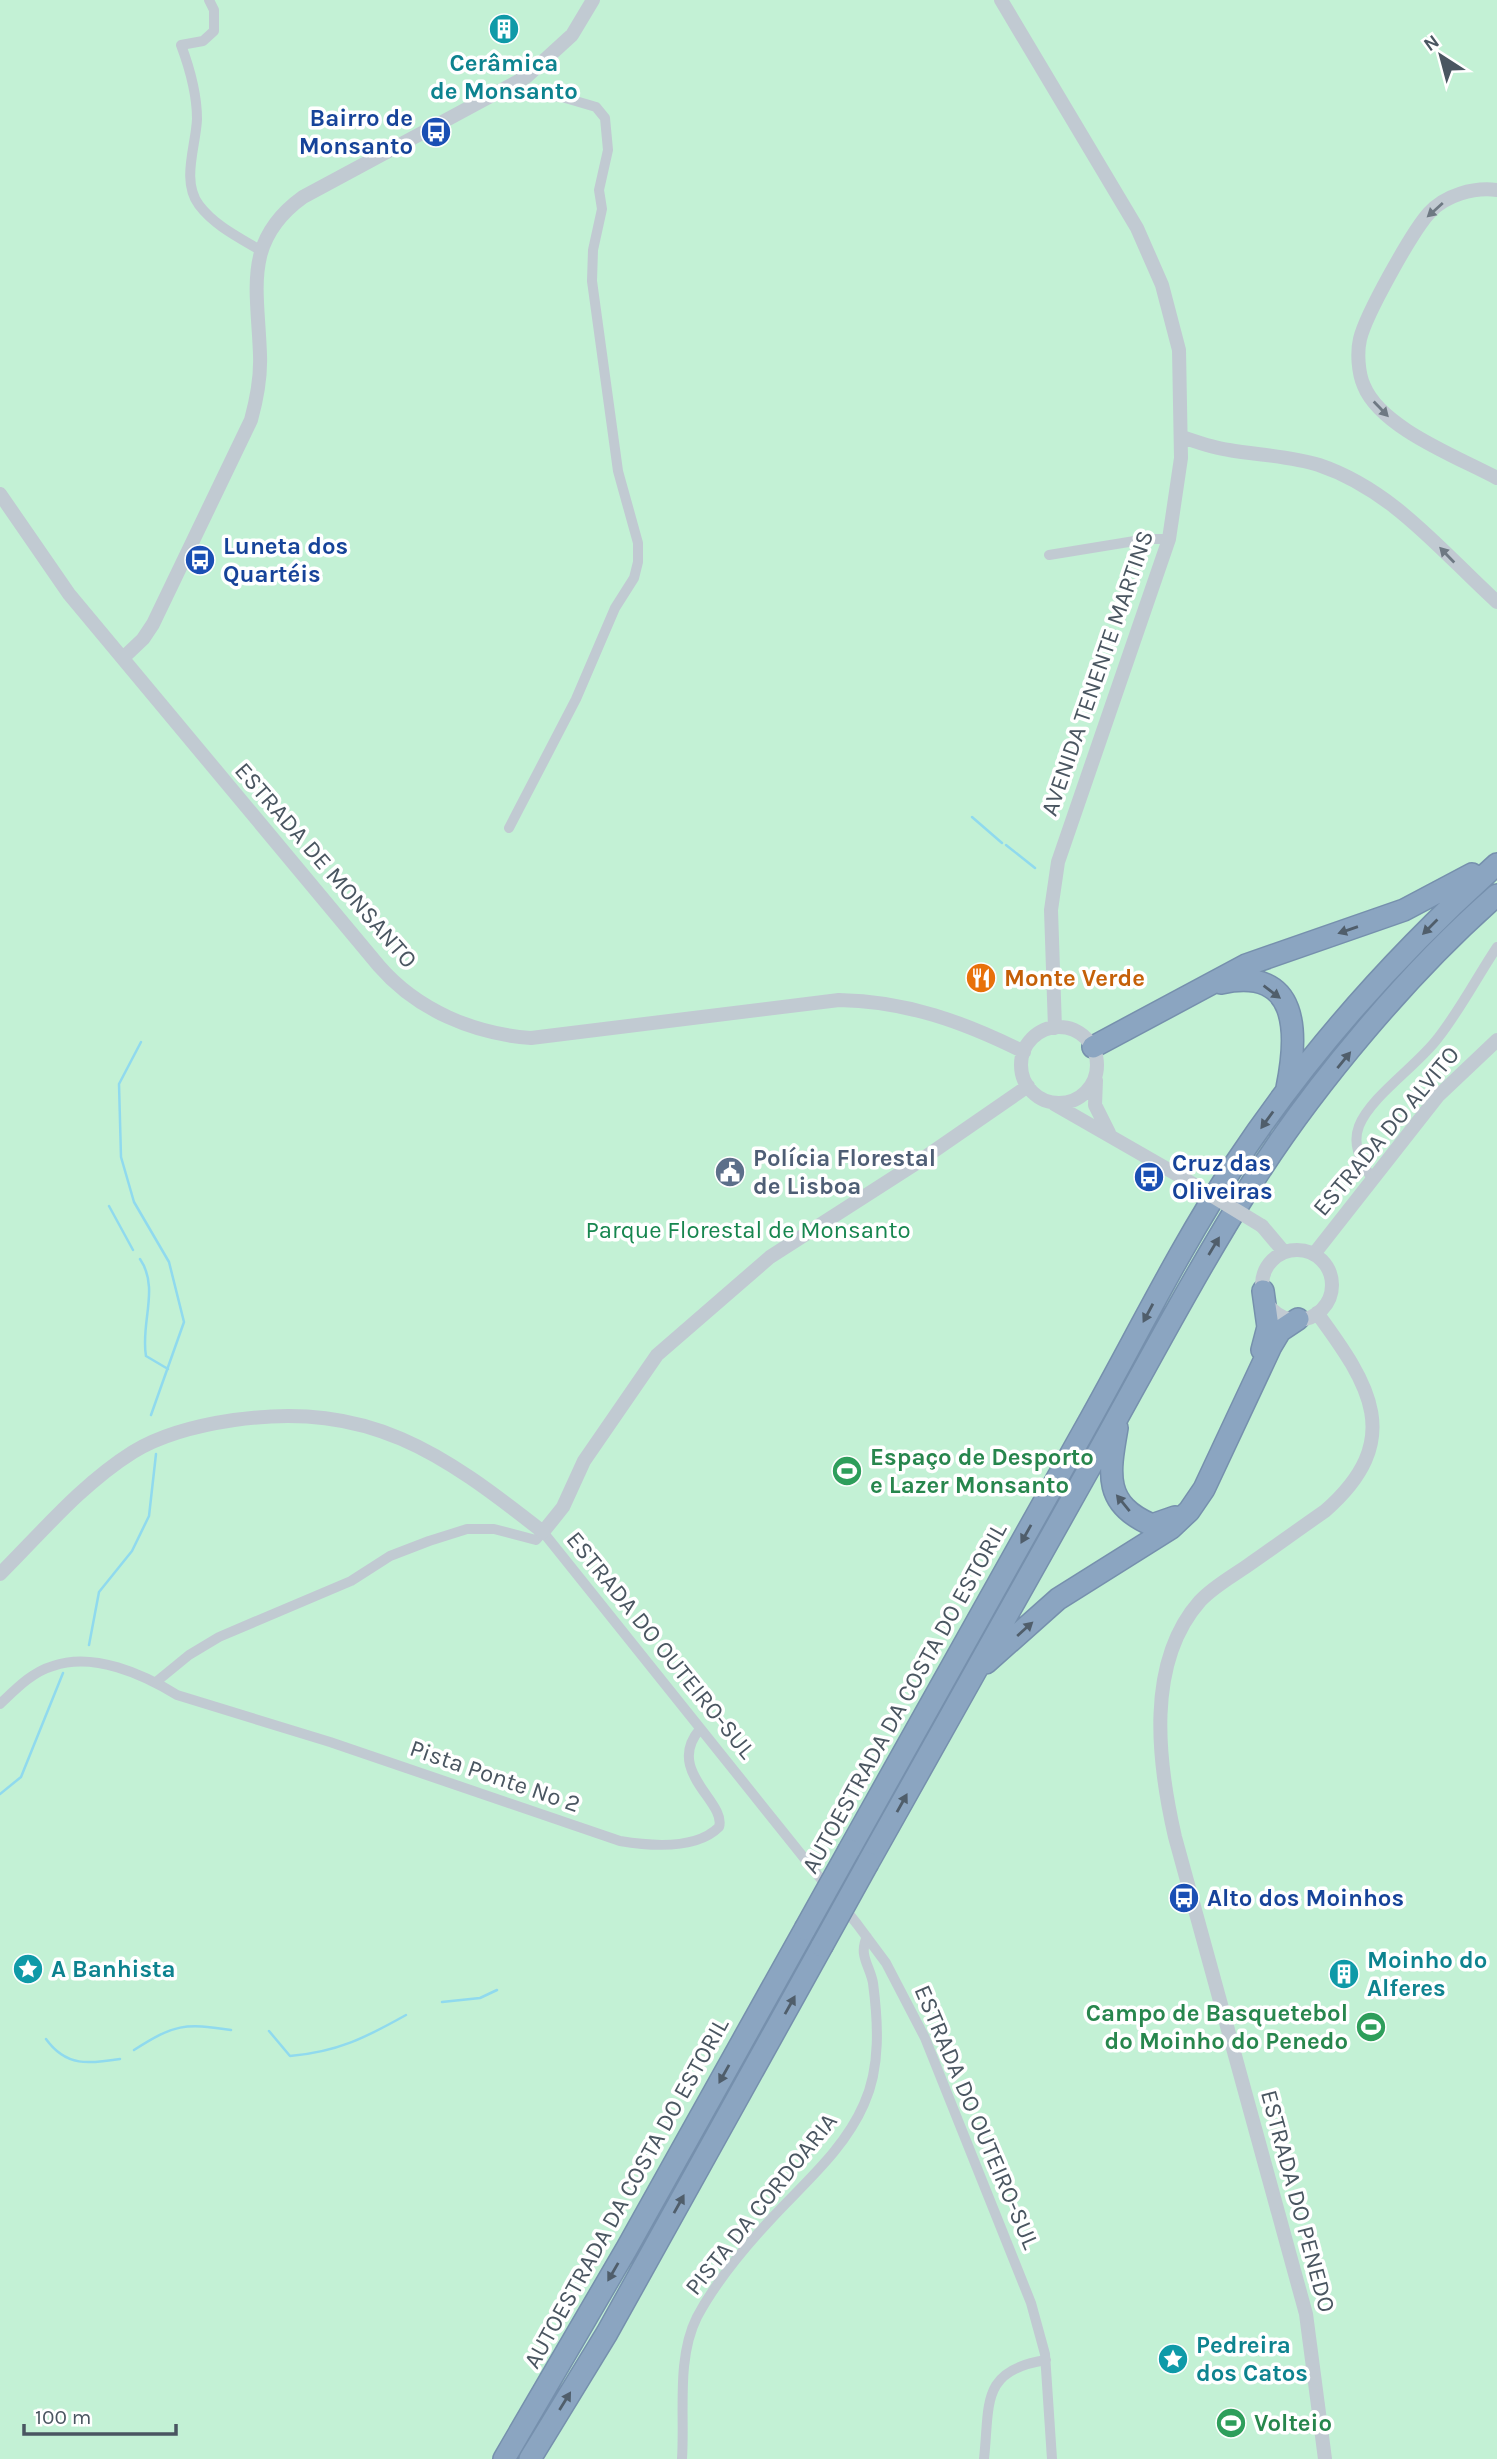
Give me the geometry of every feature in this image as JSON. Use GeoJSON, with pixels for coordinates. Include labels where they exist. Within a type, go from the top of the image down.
{"type":"FeatureCollection","features":[{"type":"Feature","properties":{"kind":"highway"},"geometry":{"type":"LineString","coordinates":[[1093,1046],[1274,953],[1404,910],[1451,887],[1497,857]]}},
{"type":"Feature","properties":{"kind":"highway","name":"AUTOESTRADA DA COSTA DO ESTORIL"},"geometry":{"type":"LineString","coordinates":[[504,2459],[628,2248],[1166,1279],[1235,1164],[1286,1093],[1354,1008],[1425,931],[1497,864]]}},
{"type":"Feature","properties":{"kind":"highway","name":"AUTOESTRADA DA COSTA DO ESTORIL"},"geometry":{"type":"LineString","coordinates":[[530,2459],[607,2333],[1186,1293],[1239,1205],[1305,1107],[1373,1025],[1444,946],[1497,895]]}},
{"type":"Feature","properties":{"kind":"highway"},"geometry":{"type":"LineString","coordinates":[[1208,986],[1239,979],[1252,981],[1276,993],[1284,1002],[1292,1017],[1295,1044],[1286,1093]]}},
{"type":"Feature","properties":{"kind":"highway"},"geometry":{"type":"LineString","coordinates":[[1120,1412],[1110,1481],[1119,1503],[1138,1519],[1152,1525],[1171,1521],[1185,1508],[1200,1486],[1264,1347],[1268,1327],[1263,1290]]}},
{"type":"Feature","properties":{"kind":"highway"},"geometry":{"type":"LineString","coordinates":[[974,1674],[1058,1600],[1171,1528],[1189,1511],[1204,1489],[1280,1331],[1308,1316]]}},
{"type":"Feature","properties":{"kind":"street"},"geometry":{"type":"LineString","coordinates":[[209,0],[215,10],[214,31],[203,41],[181,45],[191,73],[197,117],[191,189],[198,204],[220,226],[260,250]]}},
{"type":"Feature","properties":{"kind":"street"},"geometry":{"type":"LineString","coordinates":[[123,658],[143,639],[153,624],[251,420],[259,390],[256,278],[260,250],[276,218],[303,197],[505,90],[543,64],[572,36],[593,0]]}},
{"type":"Feature","properties":{"kind":"street","name":"AVENIDA TENENTE MARTINS"},"geometry":{"type":"LineString","coordinates":[[1001,0],[1137,228],[1162,285],[1179,350],[1182,438],[1169,539],[1058,862],[1051,910],[1055,1028]]}},
{"type":"Feature","properties":{"kind":"street"},"geometry":{"type":"LineString","coordinates":[[505,90],[562,97],[596,107],[607,122],[608,150],[599,190],[602,209],[593,250],[592,281],[618,471],[638,551],[634,578],[615,608],[576,699],[509,828]]}},
{"type":"Feature","properties":{"kind":"street"},"geometry":{"type":"LineString","coordinates":[[1497,190],[1464,191],[1429,212],[1367,319],[1359,340],[1363,385],[1380,412],[1497,478]]}},
{"type":"Feature","properties":{"kind":"street"},"geometry":{"type":"LineString","coordinates":[[1182,438],[1225,450],[1320,466],[1354,480],[1392,503],[1497,602]]}},
{"type":"Feature","properties":{"kind":"street","name":"ESTRADA DE MONSANTO"},"geometry":{"type":"LineString","coordinates":[[0,494],[56,578],[383,971],[420,1002],[446,1017],[486,1031],[531,1038],[839,1000],[871,1001],[903,1006],[957,1021],[1024,1052]]}},
{"type":"Feature","properties":{"kind":"street"},"geometry":{"type":"LineString","coordinates":[[1049,555],[1147,539],[1169,539]]}},
{"type":"Feature","properties":{"kind":"street"},"geometry":{"type":"LineString","coordinates":[[1373,1181],[1358,1155],[1356,1140],[1365,1114],[1413,1068],[1440,1037],[1497,947]]}},
{"type":"Feature","properties":{"kind":"street"},"geometry":{"type":"LineString","coordinates":[[1110,1134],[1095,1105],[1097,1060],[1093,1046],[1077,1031],[1055,1028],[1036,1035],[1024,1052],[1021,1066],[1028,1086],[1044,1099],[1110,1134],[1262,1226],[1284,1252]]}},
{"type":"Feature","properties":{"kind":"street","name":"ESTRADA DO ALVITO"},"geometry":{"type":"LineString","coordinates":[[1314,1254],[1438,1096],[1497,1040]]}},
{"type":"Feature","properties":{"kind":"street"},"geometry":{"type":"LineString","coordinates":[[1044,1099],[1052,1102],[1071,1101],[1087,1091],[1096,1074]]}},
{"type":"Feature","properties":{"kind":"street"},"geometry":{"type":"LineString","coordinates":[[0,1704],[25,1681],[53,1666],[84,1661],[113,1667],[156,1682],[189,1655],[219,1637],[352,1581],[400,1552],[467,1529],[494,1529],[536,1540],[563,1507],[584,1461],[657,1355],[770,1257],[1028,1086]]}},
{"type":"Feature","properties":{"kind":"street"},"geometry":{"type":"LineString","coordinates":[[1302,1250],[1314,1254],[1324,1263],[1332,1282],[1330,1296],[1308,1316],[1284,1317],[1272,1309],[1263,1290],[1265,1271],[1284,1252],[1302,1250]]}},
{"type":"Feature","properties":{"kind":"street","name":"ESTRADA DO PENEDO"},"geometry":{"type":"LineString","coordinates":[[1308,1316],[1352,1360],[1367,1388],[1372,1416],[1366,1461],[1343,1495],[1325,1511],[1201,1600],[1173,1643],[1166,1670],[1161,1725],[1164,1775],[1175,1837],[1306,2314],[1325,2459]]}},
{"type":"Feature","properties":{"kind":"street"},"geometry":{"type":"LineString","coordinates":[[0,1574],[92,1482],[132,1453],[177,1433],[213,1423],[255,1417],[301,1414],[337,1419],[386,1433],[418,1446],[469,1475],[543,1532]]}},
{"type":"Feature","properties":{"kind":"street","name":"ESTRADA DO OUTEIRO-SUL"},"geometry":{"type":"LineString","coordinates":[[543,1532],[867,1937],[892,1974],[925,2038],[1031,2303],[1046,2360],[1052,2459]]}},
{"type":"Feature","properties":{"kind":"street","name":"Pista Ponte Nº 2"},"geometry":{"type":"LineString","coordinates":[[156,1682],[177,1696],[330,1742],[620,1841],[641,1844],[701,1839],[719,1827],[719,1818],[693,1775],[690,1761],[692,1738],[700,1729]]}},
{"type":"Feature","properties":{"kind":"street","name":"PISTA DA CORDOARIA"},"geometry":{"type":"LineString","coordinates":[[682,2459],[687,2347],[697,2318],[768,2221],[841,2144],[865,2103],[873,2078],[877,2042],[873,1985],[862,1952],[867,1937]]}},
{"type":"Feature","properties":{"kind":"street"},"geometry":{"type":"LineString","coordinates":[[984,2459],[989,2411],[997,2380],[1009,2370],[1046,2360]]}},
{"type":"Feature","properties":{"kind":"green space","name":"Parque Florestal de Monsanto"},"geometry":{"type":"Polygon","coordinates":[[[0,0],[1497,0],[1497,2459],[0,2459],[0,0]]]}},
{"type":"Feature","properties":{"kind":"waterway"},"geometry":{"type":"LineString","coordinates":[[972,817],[1002,843]]}},
{"type":"Feature","properties":{"kind":"waterway"},"geometry":{"type":"LineString","coordinates":[[1006,845],[1035,868]]}},
{"type":"Feature","properties":{"kind":"waterway"},"geometry":{"type":"LineString","coordinates":[[141,1042],[119,1084],[121,1157],[134,1202],[169,1262],[184,1322],[151,1415]]}},
{"type":"Feature","properties":{"kind":"waterway"},"geometry":{"type":"LineString","coordinates":[[109,1206],[133,1250]]}},
{"type":"Feature","properties":{"kind":"waterway"},"geometry":{"type":"LineString","coordinates":[[140,1259],[149,1282],[146,1356],[168,1369]]}},
{"type":"Feature","properties":{"kind":"waterway"},"geometry":{"type":"LineString","coordinates":[[89,1645],[99,1592],[132,1551],[149,1516],[156,1454]]}},
{"type":"Feature","properties":{"kind":"waterway"},"geometry":{"type":"LineString","coordinates":[[0,1794],[21,1777],[63,1673]]}},
{"type":"Feature","properties":{"kind":"waterway"},"geometry":{"type":"LineString","coordinates":[[442,2002],[480,1998],[497,1990]]}},
{"type":"Feature","properties":{"kind":"waterway"},"geometry":{"type":"LineString","coordinates":[[269,2031],[290,2056],[350,2043],[406,2015]]}},
{"type":"Feature","properties":{"kind":"waterway"},"geometry":{"type":"LineString","coordinates":[[134,2050],[170,2030],[190,2026],[231,2030]]}},
{"type":"Feature","properties":{"kind":"waterway"},"geometry":{"type":"LineString","coordinates":[[46,2039],[70,2059],[88,2062],[120,2059]]}},
{"type":"Feature","properties":{"kind":"place","name":"Cerâmica de Monsanto"},"geometry":{"type":"Point","coordinates":[504,29]}},
{"type":"Feature","properties":{"kind":"place","name":"Bairro de Monsanto"},"geometry":{"type":"Point","coordinates":[436,132]}},
{"type":"Feature","properties":{"kind":"place","name":"Luneta dos Quartéis"},"geometry":{"type":"Point","coordinates":[200,560]}},
{"type":"Feature","properties":{"kind":"place","name":"Monte Verde"},"geometry":{"type":"Point","coordinates":[981,978]}},
{"type":"Feature","properties":{"kind":"place","name":"Polícia Florestal de Lisboa"},"geometry":{"type":"Point","coordinates":[730,1172]}},
{"type":"Feature","properties":{"kind":"place","name":"Cruz das Oliveiras"},"geometry":{"type":"Point","coordinates":[1149,1177]}},
{"type":"Feature","properties":{"kind":"place","name":"Espaço de Desporto e Lazer Monsanto"},"geometry":{"type":"Point","coordinates":[847,1471]}},
{"type":"Feature","properties":{"kind":"place","name":"Alto dos Moinhos"},"geometry":{"type":"Point","coordinates":[1184,1898]}},
{"type":"Feature","properties":{"kind":"place","name":"A Banhista"},"geometry":{"type":"Point","coordinates":[28,1969]}},
{"type":"Feature","properties":{"kind":"place","name":"Moinho do Alferes"},"geometry":{"type":"Point","coordinates":[1344,1974]}},
{"type":"Feature","properties":{"kind":"place","name":"Campo de Basquetebol do Moinho do Penedo"},"geometry":{"type":"Point","coordinates":[1371,2027]}},
{"type":"Feature","properties":{"kind":"place","name":"Pedreira dos Catos"},"geometry":{"type":"Point","coordinates":[1173,2359]}},
{"type":"Feature","properties":{"kind":"place","name":"Volteio"},"geometry":{"type":"Point","coordinates":[1231,2423]}}]}
